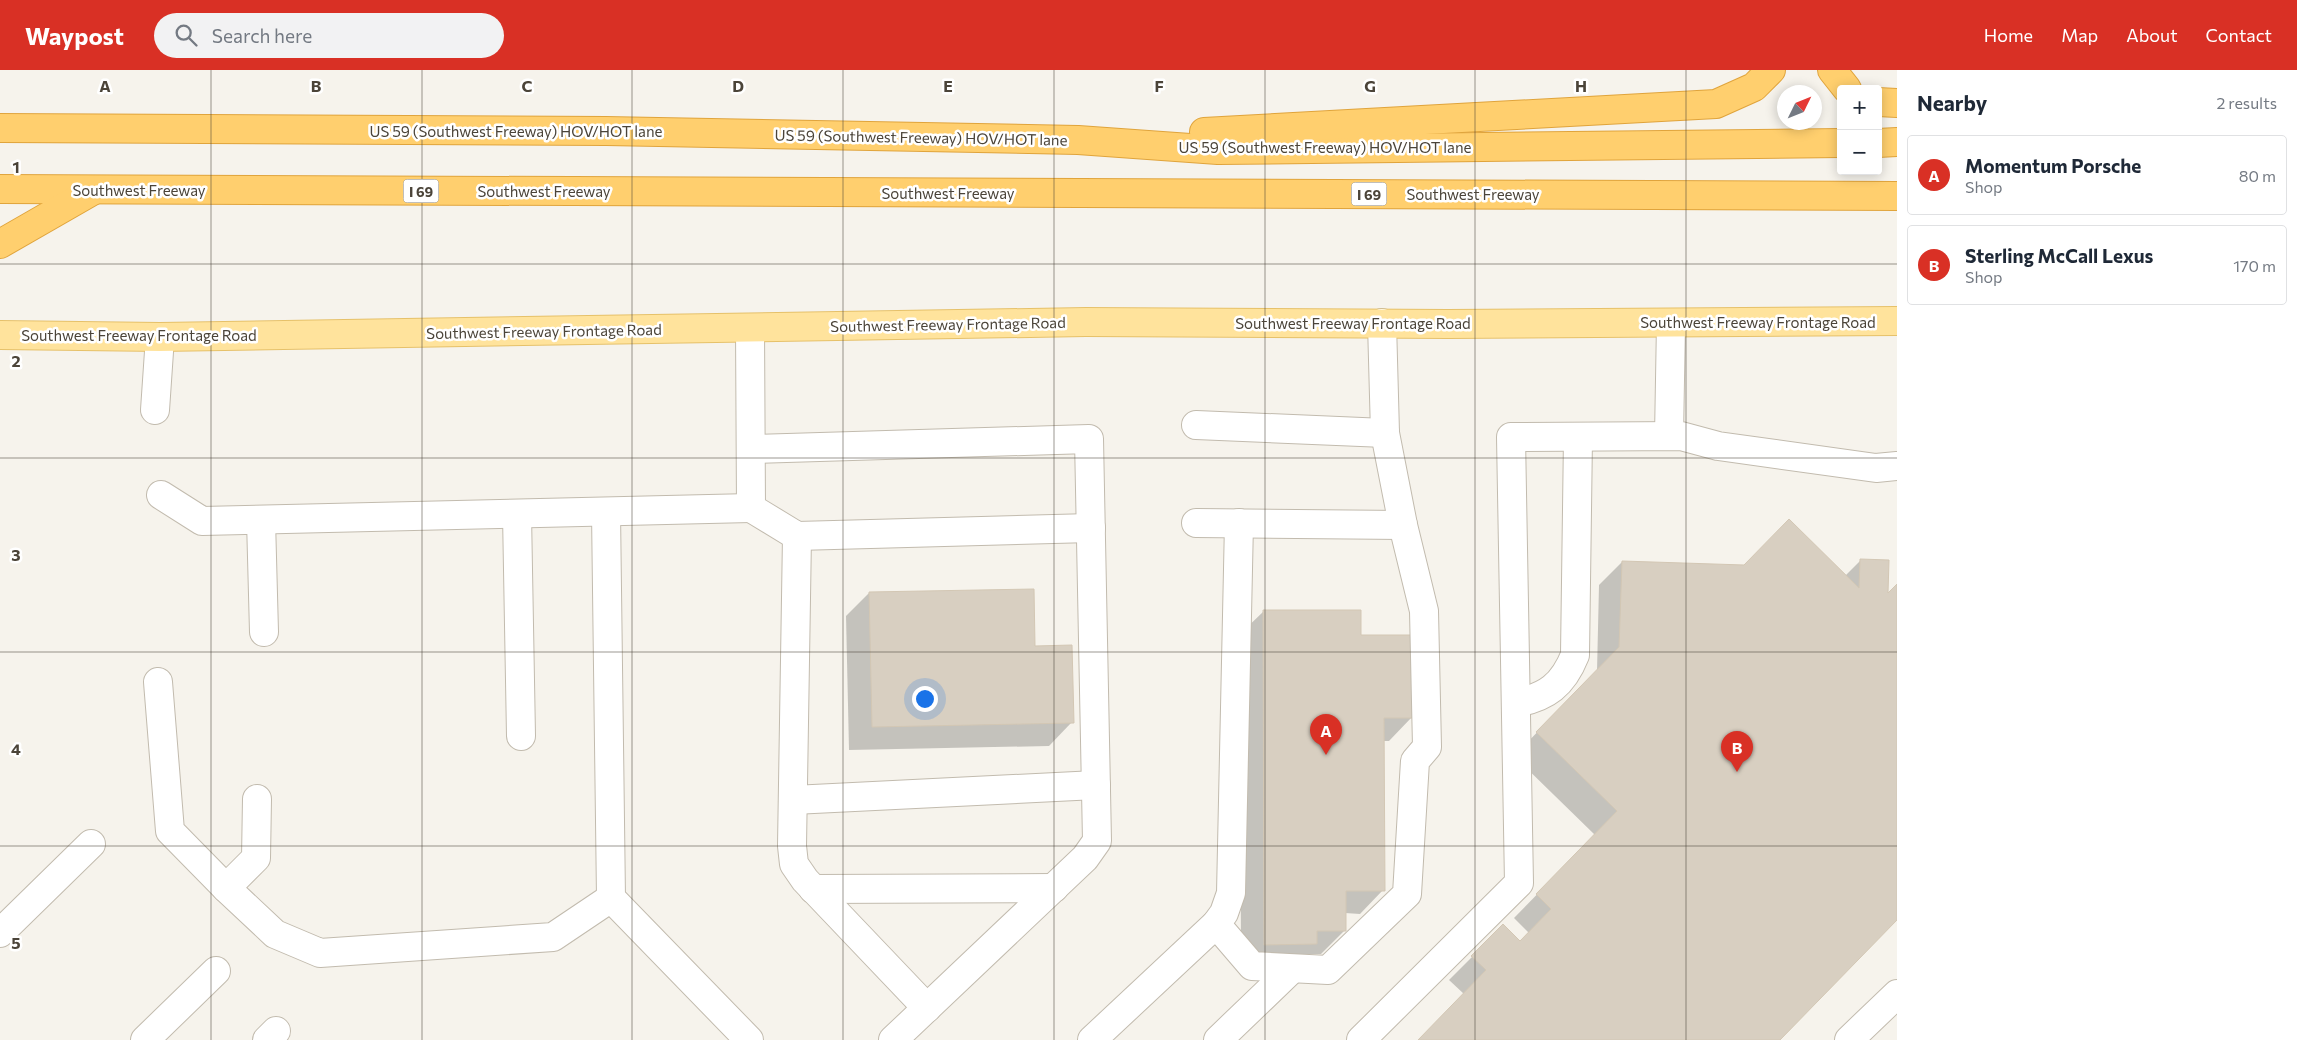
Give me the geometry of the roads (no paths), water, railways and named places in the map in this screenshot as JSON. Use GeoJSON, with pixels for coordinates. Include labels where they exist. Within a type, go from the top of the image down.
{"type":"FeatureCollection","features":[{"type":"Feature","properties":{"kind":"highway"},"geometry":{"type":"LineString","coordinates":[[1078,140],[1716,104],[1754,87],[1771,70]]}},
{"type":"Feature","properties":{"kind":"highway"},"geometry":{"type":"LineString","coordinates":[[1832,70],[1844,85]]}},
{"type":"Feature","properties":{"kind":"highway"},"geometry":{"type":"LineString","coordinates":[[1882,102],[1897,103]]}},
{"type":"Feature","properties":{"kind":"highway","name":"US 59 (Southwest Freeway) HOV/HOT lane"},"geometry":{"type":"LineString","coordinates":[[0,128],[606,131],[1078,140],[1218,150],[1837,143]]}},
{"type":"Feature","properties":{"kind":"highway"},"geometry":{"type":"LineString","coordinates":[[1882,143],[1897,142]]}},
{"type":"Feature","properties":{"kind":"highway","name":"Southwest Freeway"},"geometry":{"type":"LineString","coordinates":[[0,190],[1897,196]]}},
{"type":"Feature","properties":{"kind":"highway"},"geometry":{"type":"LineString","coordinates":[[0,244],[95,190]]}},
{"type":"Feature","properties":{"kind":"main road","name":"Southwest Freeway Frontage Road"},"geometry":{"type":"LineString","coordinates":[[0,335],[160,337],[1086,322],[1897,321]]}},
{"type":"Feature","properties":{"kind":"lane"},"geometry":{"type":"LineString","coordinates":[[1669,436],[1671,322]]}},
{"type":"Feature","properties":{"kind":"lane"},"geometry":{"type":"LineString","coordinates":[[1216,924],[1252,966],[1328,970],[1407,894],[1415,760],[1427,747],[1424,611],[1403,525],[1385,433],[1382,323]]}},
{"type":"Feature","properties":{"kind":"lane"},"geometry":{"type":"LineString","coordinates":[[750,328],[752,449],[750,508]]}},
{"type":"Feature","properties":{"kind":"lane"},"geometry":{"type":"LineString","coordinates":[[155,410],[160,337]]}},
{"type":"Feature","properties":{"kind":"lane"},"geometry":{"type":"LineString","coordinates":[[1196,425],[1385,433]]}},
{"type":"Feature","properties":{"kind":"lane"},"geometry":{"type":"LineString","coordinates":[[1373,1036],[1519,883],[1511,437],[1681,436],[1718,446],[1876,468],[1897,466]]}},
{"type":"Feature","properties":{"kind":"lane"},"geometry":{"type":"LineString","coordinates":[[1516,703],[1536,699],[1558,683],[1568,671],[1575,655],[1578,437]]}},
{"type":"Feature","properties":{"kind":"lane"},"geometry":{"type":"LineString","coordinates":[[752,449],[1089,440],[1097,841],[1085,858],[893,1040]]}},
{"type":"Feature","properties":{"kind":"lane"},"geometry":{"type":"LineString","coordinates":[[160,495],[202,521],[750,508],[797,536],[1091,528]]}},
{"type":"Feature","properties":{"kind":"lane"},"geometry":{"type":"LineString","coordinates":[[606,512],[611,898],[749,1040]]}},
{"type":"Feature","properties":{"kind":"lane"},"geometry":{"type":"LineString","coordinates":[[517,514],[521,736]]}},
{"type":"Feature","properties":{"kind":"lane"},"geometry":{"type":"LineString","coordinates":[[261,520],[264,632]]}},
{"type":"Feature","properties":{"kind":"lane"},"geometry":{"type":"LineString","coordinates":[[1196,523],[1403,525]]}},
{"type":"Feature","properties":{"kind":"lane"},"geometry":{"type":"LineString","coordinates":[[1092,1040],[1216,924],[1224,913],[1231,893],[1239,523]]}},
{"type":"Feature","properties":{"kind":"lane"},"geometry":{"type":"LineString","coordinates":[[797,536],[792,846],[794,864],[813,889],[927,1008]]}},
{"type":"Feature","properties":{"kind":"lane"},"geometry":{"type":"LineString","coordinates":[[158,682],[170,831],[226,888],[276,934],[320,953],[554,937],[611,898]]}},
{"type":"Feature","properties":{"kind":"lane"},"geometry":{"type":"LineString","coordinates":[[793,800],[1096,785]]}},
{"type":"Feature","properties":{"kind":"lane"},"geometry":{"type":"LineString","coordinates":[[226,888],[256,858],[258,799]]}},
{"type":"Feature","properties":{"kind":"lane"},"geometry":{"type":"LineString","coordinates":[[0,932],[91,844]]}},
{"type":"Feature","properties":{"kind":"lane"},"geometry":{"type":"LineString","coordinates":[[813,889],[1054,888]]}},
{"type":"Feature","properties":{"kind":"lane"},"geometry":{"type":"LineString","coordinates":[[1218,1040],[1292,969]]}},
{"type":"Feature","properties":{"kind":"lane"},"geometry":{"type":"LineString","coordinates":[[145,1040],[216,970]]}},
{"type":"Feature","properties":{"kind":"lane"},"geometry":{"type":"LineString","coordinates":[[1849,1040],[1897,994]]}},
{"type":"Feature","properties":{"kind":"place","name":"Momentum Porsche"},"geometry":{"type":"Point","coordinates":[1326,755]}},
{"type":"Feature","properties":{"kind":"place","name":"Sterling McCall Lexus"},"geometry":{"type":"Point","coordinates":[1737,772]}}]}
